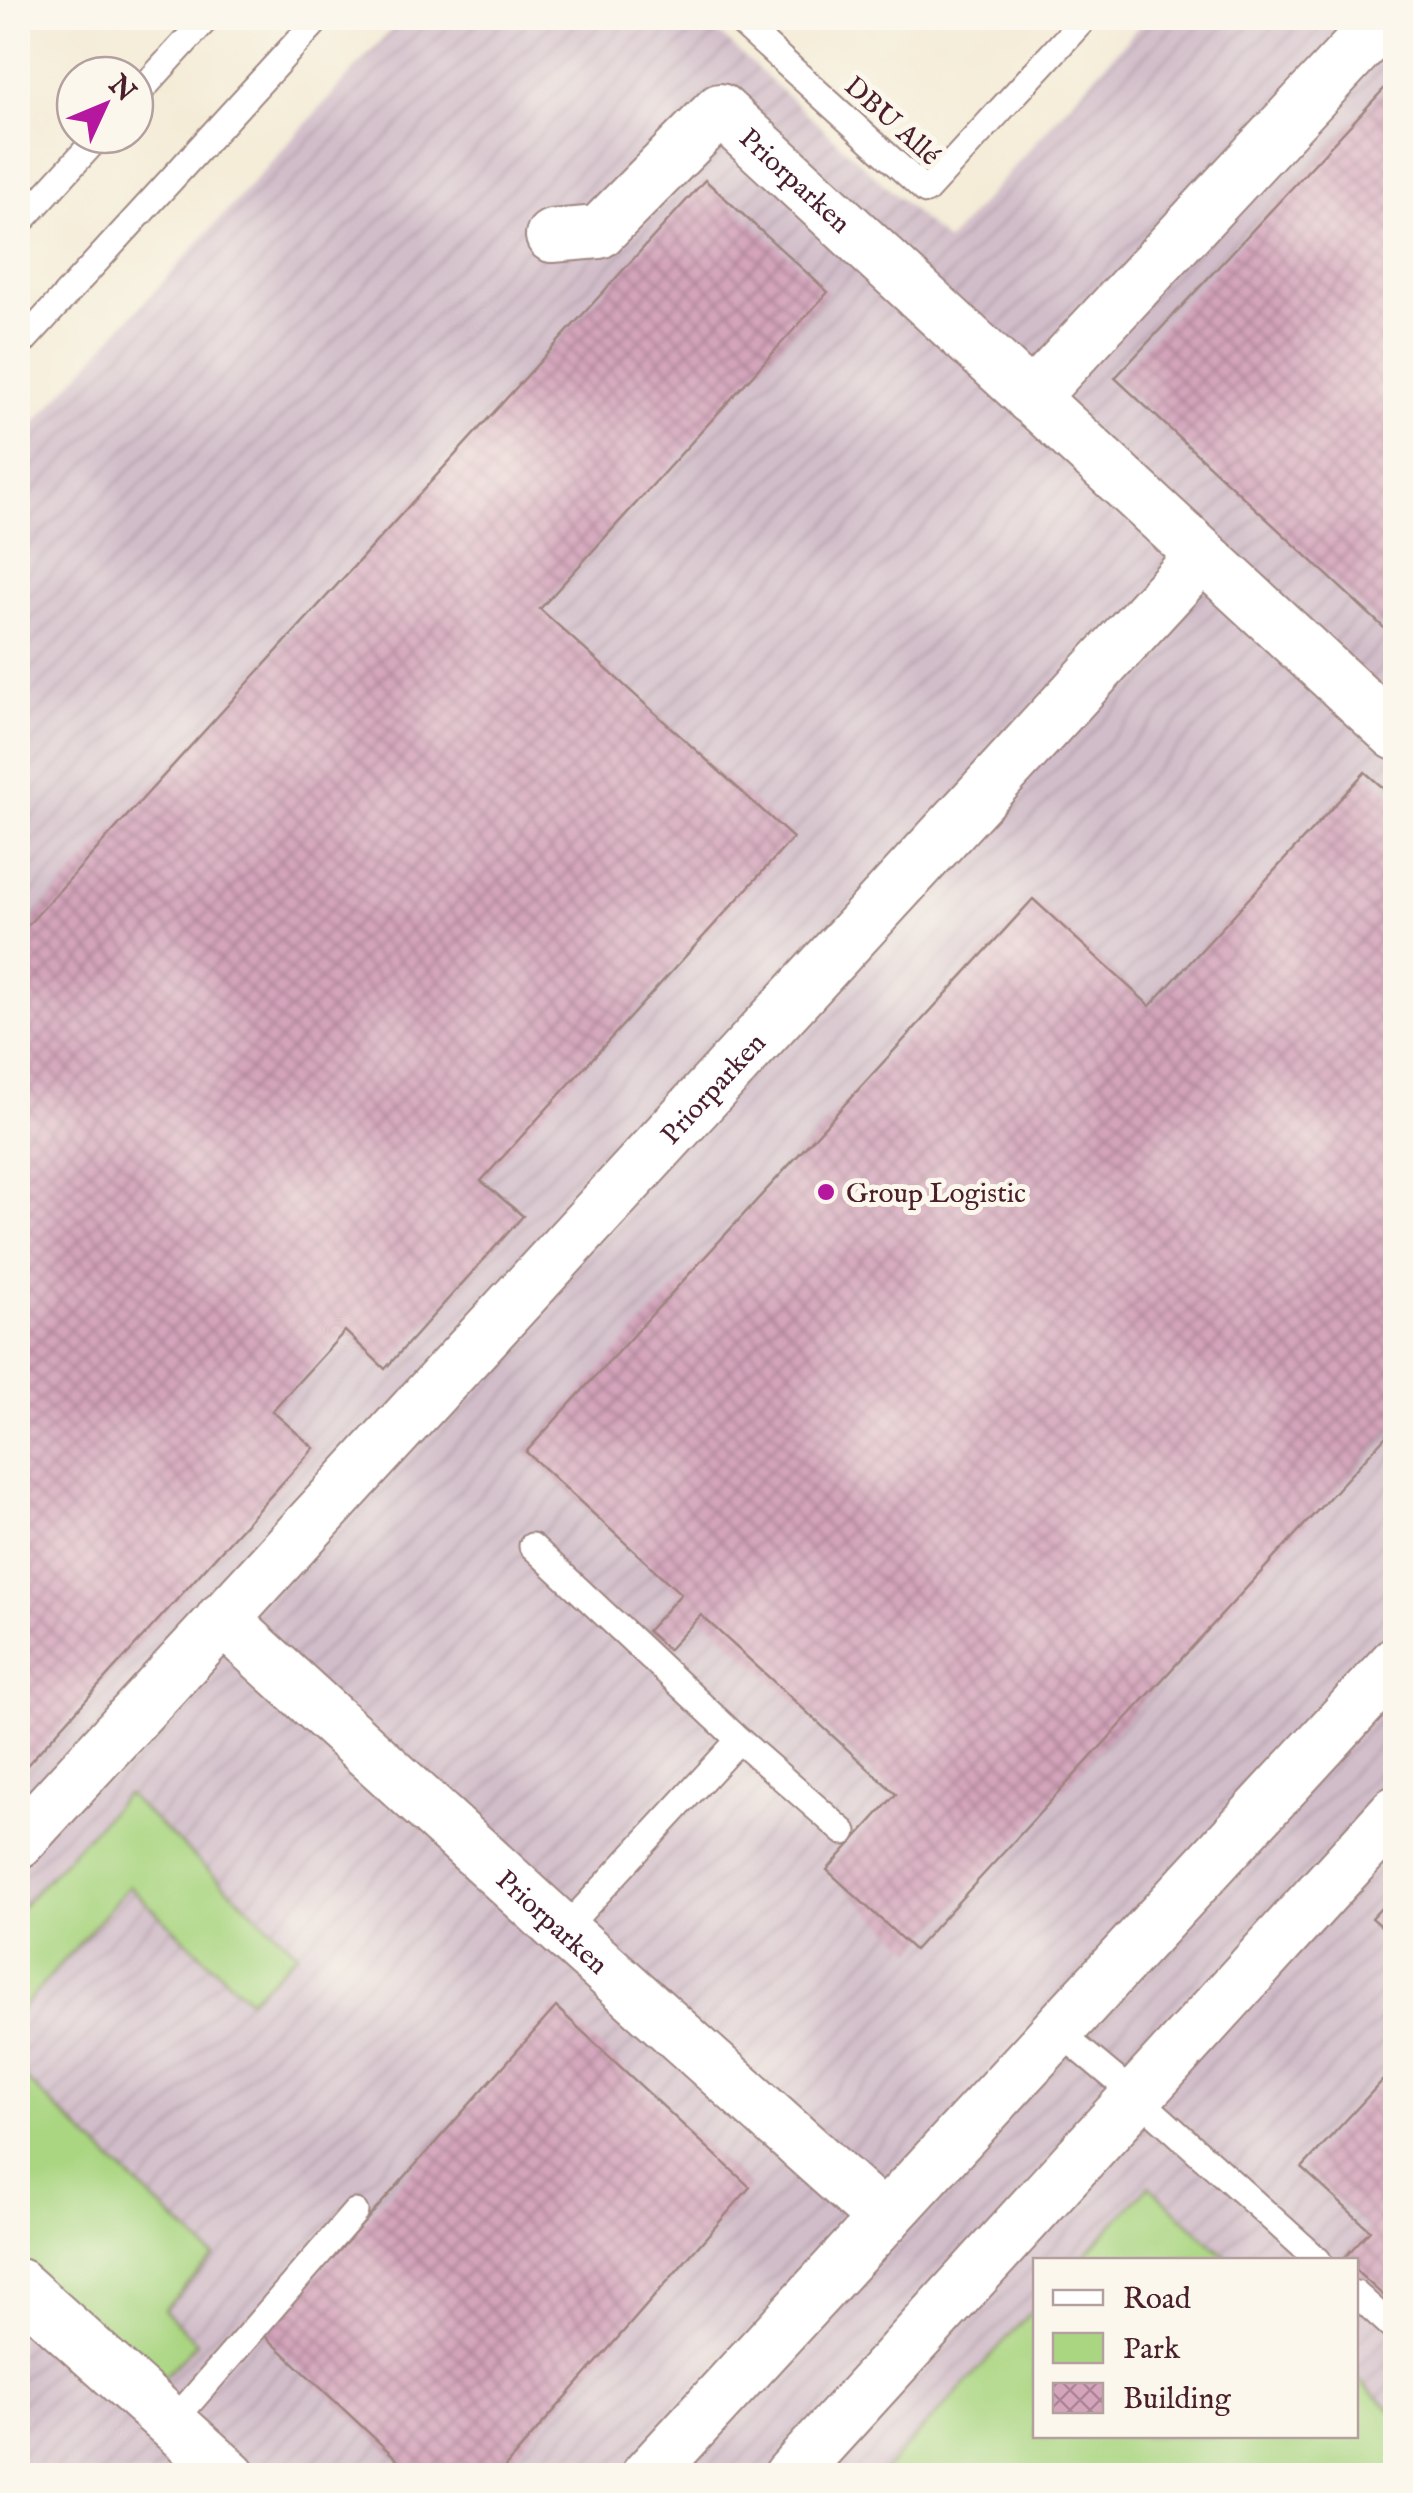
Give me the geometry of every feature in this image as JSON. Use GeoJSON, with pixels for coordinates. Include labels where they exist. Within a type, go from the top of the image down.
{"type":"FeatureCollection","features":[{"type":"Feature","properties":{"kind":"street"},"geometry":{"type":"LineString","coordinates":[[1031,398],[1386,18]]}},
{"type":"Feature","properties":{"kind":"street","name":"Priorparken"},"geometry":{"type":"LineString","coordinates":[[552,236],[599,232],[720,110],[1396,734]]}},
{"type":"Feature","properties":{"kind":"street","name":"Priorparken"},"geometry":{"type":"LineString","coordinates":[[18,1842],[1202,556]]}},
{"type":"Feature","properties":{"kind":"street","name":"Priorparken"},"geometry":{"type":"LineString","coordinates":[[222,1620],[884,2219]]}},
{"type":"Feature","properties":{"kind":"street"},"geometry":{"type":"LineString","coordinates":[[647,2476],[1396,1663]]}},
{"type":"Feature","properties":{"kind":"street"},"geometry":{"type":"LineString","coordinates":[[790,2476],[1396,1812]]}},
{"type":"Feature","properties":{"kind":"street"},"geometry":{"type":"LineString","coordinates":[[18,2284],[230,2476]]}},
{"type":"Feature","properties":{"kind":"lane"},"geometry":{"type":"LineString","coordinates":[[155,75],[208,18]]}},
{"type":"Feature","properties":{"kind":"lane"},"geometry":{"type":"LineString","coordinates":[[18,347],[319,18]]}},
{"type":"Feature","properties":{"kind":"lane","name":"DBU Allé"},"geometry":{"type":"LineString","coordinates":[[736,18],[926,192],[1085,18]]}},
{"type":"Feature","properties":{"kind":"lane"},"geometry":{"type":"LineString","coordinates":[[18,225],[82,155]]}},
{"type":"Feature","properties":{"kind":"lane"},"geometry":{"type":"LineString","coordinates":[[532,1546],[739,1740],[844,1832]]}},
{"type":"Feature","properties":{"kind":"lane"},"geometry":{"type":"LineString","coordinates":[[564,1931],[739,1740]]}},
{"type":"Feature","properties":{"kind":"lane"},"geometry":{"type":"LineString","coordinates":[[1058,2032],[1137,2097],[1316,2258]]}},
{"type":"Feature","properties":{"kind":"lane"},"geometry":{"type":"LineString","coordinates":[[172,2423],[355,2212]]}},
{"type":"Feature","properties":{"kind":"lane"},"geometry":{"type":"LineString","coordinates":[[1358,2296],[1396,2330]]}},
{"type":"Feature","properties":{"kind":"shaded area"},"geometry":{"type":"Polygon","coordinates":[[[402,18],[702,18],[947,242],[1146,18],[1395,18],[1395,2475],[18,2476],[18,442],[402,18]]]}},
{"type":"Feature","properties":{"kind":"green space"},"geometry":{"type":"Polygon","coordinates":[[[126,1794],[298,1953],[249,2000],[129,1886],[18,2013],[18,1911],[126,1794]]]}},
{"type":"Feature","properties":{"kind":"green space"},"geometry":{"type":"Polygon","coordinates":[[[18,2072],[214,2257],[164,2310],[197,2343],[153,2388],[18,2261],[18,2072]]]}},
{"type":"Feature","properties":{"kind":"green space"},"geometry":{"type":"Polygon","coordinates":[[[1149,2186],[1227,2258],[1082,2258],[1149,2186]]]}},
{"type":"Feature","properties":{"kind":"green space"},"geometry":{"type":"Polygon","coordinates":[[[1033,2310],[1033,2438],[1358,2438],[1358,2379],[1395,2414],[1395,2475],[881,2475],[1033,2310]]]}},
{"type":"Feature","properties":{"kind":"building"},"geometry":{"type":"Polygon","coordinates":[[[1396,76],[1396,639],[1115,378],[1396,76]]]}},
{"type":"Feature","properties":{"kind":"building"},"geometry":{"type":"Polygon","coordinates":[[[705,180],[828,292],[540,609],[793,838],[481,1181],[523,1216],[385,1369],[345,1331],[272,1411],[314,1448],[18,1775],[18,936],[705,180]]]}},
{"type":"Feature","properties":{"kind":"building"},"geometry":{"type":"Polygon","coordinates":[[[1365,772],[1396,799],[1396,1425],[914,1950],[827,1870],[896,1794],[701,1615],[668,1650],[647,1631],[681,1594],[526,1452],[1033,899],[1150,1006],[1365,772]]]}},
{"type":"Feature","properties":{"kind":"building"},"geometry":{"type":"Polygon","coordinates":[[[1396,1892],[1396,1939],[1372,1918],[1396,1892]]]}},
{"type":"Feature","properties":{"kind":"building"},"geometry":{"type":"Polygon","coordinates":[[[556,2007],[750,2187],[497,2476],[415,2476],[264,2335],[556,2007]]]}},
{"type":"Feature","properties":{"kind":"building"},"geometry":{"type":"Polygon","coordinates":[[[1396,2066],[1396,2307],[1358,2273],[1358,2258],[1344,2258],[1370,2230],[1302,2168],[1396,2066]]]}},
{"type":"Feature","properties":{"kind":"place","name":"Group Logistic"},"geometry":{"type":"Point","coordinates":[826,1192]}}]}
